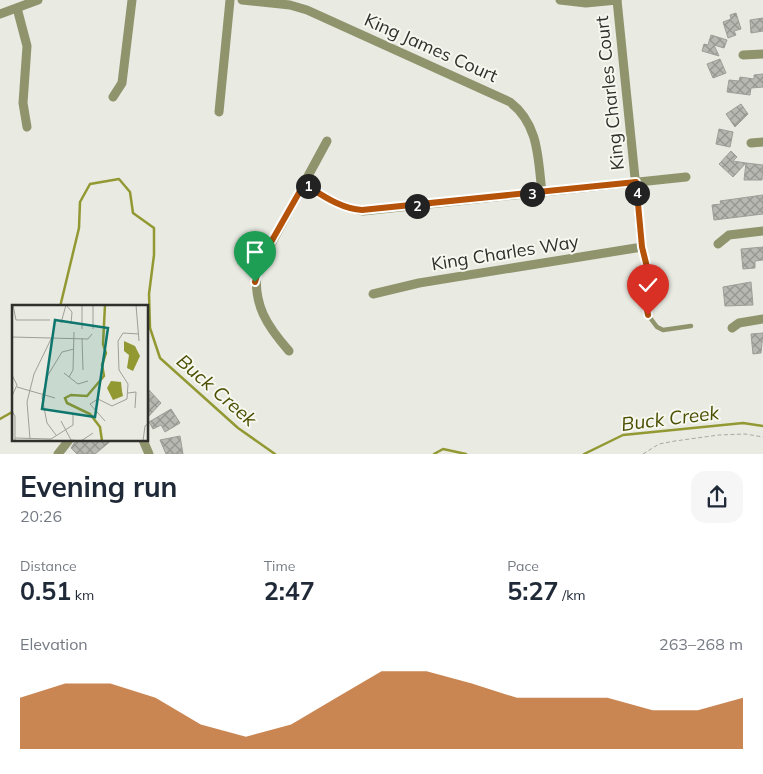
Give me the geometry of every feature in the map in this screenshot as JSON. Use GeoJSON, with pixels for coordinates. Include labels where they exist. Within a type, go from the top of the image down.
{"type":"FeatureCollection","features":[{"type":"Feature","properties":{"kind":"street"},"geometry":{"type":"LineString","coordinates":[[0,14],[38,0]]}},
{"type":"Feature","properties":{"kind":"street"},"geometry":{"type":"LineString","coordinates":[[113,97],[122,83],[132,0]]}},
{"type":"Feature","properties":{"kind":"street"},"geometry":{"type":"LineString","coordinates":[[219,112],[230,0]]}},
{"type":"Feature","properties":{"kind":"street","name":"King James Court"},"geometry":{"type":"LineString","coordinates":[[242,0],[290,5],[307,10],[510,102],[522,113],[532,130],[537,150],[542,193]]}},
{"type":"Feature","properties":{"kind":"street"},"geometry":{"type":"LineString","coordinates":[[560,0],[586,3],[617,0]]}},
{"type":"Feature","properties":{"kind":"street","name":"King Charles Court"},"geometry":{"type":"LineString","coordinates":[[617,0],[642,247]]}},
{"type":"Feature","properties":{"kind":"street"},"geometry":{"type":"LineString","coordinates":[[17,8],[28,46],[23,103],[27,127]]}},
{"type":"Feature","properties":{"kind":"street"},"geometry":{"type":"LineString","coordinates":[[743,55],[763,54]]}},
{"type":"Feature","properties":{"kind":"street"},"geometry":{"type":"LineString","coordinates":[[289,351],[262,314],[256,290],[258,268],[327,142]]}},
{"type":"Feature","properties":{"kind":"street"},"geometry":{"type":"LineString","coordinates":[[751,142],[763,142]]}},
{"type":"Feature","properties":{"kind":"street"},"geometry":{"type":"LineString","coordinates":[[304,184],[334,202],[348,208],[362,210],[686,177]]}},
{"type":"Feature","properties":{"kind":"street"},"geometry":{"type":"LineString","coordinates":[[718,244],[729,235],[763,231]]}},
{"type":"Feature","properties":{"kind":"street","name":"King Charles Way"},"geometry":{"type":"LineString","coordinates":[[374,294],[419,283],[642,247]]}},
{"type":"Feature","properties":{"kind":"street"},"geometry":{"type":"LineString","coordinates":[[732,328],[740,323],[763,319]]}},
{"type":"Feature","properties":{"kind":"street"},"geometry":{"type":"LineString","coordinates":[[58,454],[67,442]]}},
{"type":"Feature","properties":{"kind":"street"},"geometry":{"type":"LineString","coordinates":[[144,442],[149,454]]}},
{"type":"Feature","properties":{"kind":"lane"},"geometry":{"type":"LineString","coordinates":[[642,247],[648,271],[645,284],[645,302],[652,321],[664,330],[691,326]]}},
{"type":"Feature","properties":{"kind":"path"},"geometry":{"type":"LineString","coordinates":[[642,454],[659,444],[675,441],[698,440],[719,435],[745,434],[763,437]]}},
{"type":"Feature","properties":{"kind":"building"},"geometry":{"type":"Polygon","coordinates":[[[736,13],[741,29],[734,31],[736,35],[728,38],[723,22],[731,19],[730,15],[736,13]]]}},
{"type":"Feature","properties":{"kind":"building"},"geometry":{"type":"Polygon","coordinates":[[[763,18],[763,31],[751,33],[750,20],[763,18]]]}},
{"type":"Feature","properties":{"kind":"building"},"geometry":{"type":"Polygon","coordinates":[[[711,35],[727,40],[724,48],[714,45],[719,56],[702,51],[704,44],[708,45],[711,35]]]}},
{"type":"Feature","properties":{"kind":"building"},"geometry":{"type":"Polygon","coordinates":[[[720,59],[726,73],[713,78],[707,64],[720,59]]]}},
{"type":"Feature","properties":{"kind":"building"},"geometry":{"type":"Polygon","coordinates":[[[763,74],[763,87],[751,88],[750,95],[727,92],[729,80],[739,81],[740,77],[754,79],[754,75],[763,74]]]}},
{"type":"Feature","properties":{"kind":"building"},"geometry":{"type":"Polygon","coordinates":[[[741,104],[748,114],[735,127],[726,114],[741,104]]]}},
{"type":"Feature","properties":{"kind":"building"},"geometry":{"type":"Polygon","coordinates":[[[719,129],[733,132],[730,147],[716,144],[719,129]]]}},
{"type":"Feature","properties":{"kind":"building"},"geometry":{"type":"Polygon","coordinates":[[[731,151],[737,157],[733,161],[746,163],[733,177],[719,164],[731,151]]]}},
{"type":"Feature","properties":{"kind":"building"},"geometry":{"type":"Polygon","coordinates":[[[746,163],[763,165],[762,180],[744,180],[746,163]]]}},
{"type":"Feature","properties":{"kind":"building"},"geometry":{"type":"Polygon","coordinates":[[[763,195],[763,214],[714,220],[712,205],[721,204],[720,201],[763,195]]]}},
{"type":"Feature","properties":{"kind":"building"},"geometry":{"type":"Polygon","coordinates":[[[763,247],[763,260],[755,261],[755,268],[743,269],[741,249],[763,247]]]}},
{"type":"Feature","properties":{"kind":"building"},"geometry":{"type":"Polygon","coordinates":[[[751,282],[753,305],[725,306],[723,287],[751,282]]]}},
{"type":"Feature","properties":{"kind":"building"},"geometry":{"type":"Polygon","coordinates":[[[763,333],[761,353],[753,354],[751,334],[763,333]]]}},
{"type":"Feature","properties":{"kind":"building"},"geometry":{"type":"Polygon","coordinates":[[[149,390],[161,403],[149,416],[149,390]]]}},
{"type":"Feature","properties":{"kind":"building"},"geometry":{"type":"Polygon","coordinates":[[[171,409],[180,423],[165,432],[161,425],[153,429],[149,422],[171,409]]]}},
{"type":"Feature","properties":{"kind":"building"},"geometry":{"type":"Polygon","coordinates":[[[180,436],[183,454],[166,454],[160,440],[180,436]]]}},
{"type":"Feature","properties":{"kind":"building"},"geometry":{"type":"Polygon","coordinates":[[[75,442],[110,442],[95,454],[77,454],[71,448],[75,442]]]}},
{"type":"Feature","properties":{"kind":"waterway","name":"Buck Creek"},"geometry":{"type":"LineString","coordinates":[[60,305],[79,228],[80,202],[90,184],[119,179],[130,192],[133,213],[154,228],[154,255],[149,294],[150,328],[160,358],[238,428],[275,454]]}},
{"type":"Feature","properties":{"kind":"waterway","name":"Buck Creek"},"geometry":{"type":"LineString","coordinates":[[0,419],[12,412]]}},
{"type":"Feature","properties":{"kind":"waterway","name":"Buck Creek"},"geometry":{"type":"LineString","coordinates":[[584,454],[623,435],[743,423],[763,426]]}},
{"type":"Feature","properties":{"kind":"waterway","name":"Buck Creek"},"geometry":{"type":"LineString","coordinates":[[434,454],[443,449],[466,454]]}},
{"type":"Feature","properties":{"kind":"route"},"geometry":{"type":"LineString","coordinates":[[255,282],[262,258],[304,184],[348,208],[356,210],[381,210],[636,182],[643,255],[648,271],[644,293],[648,315]]}}]}
